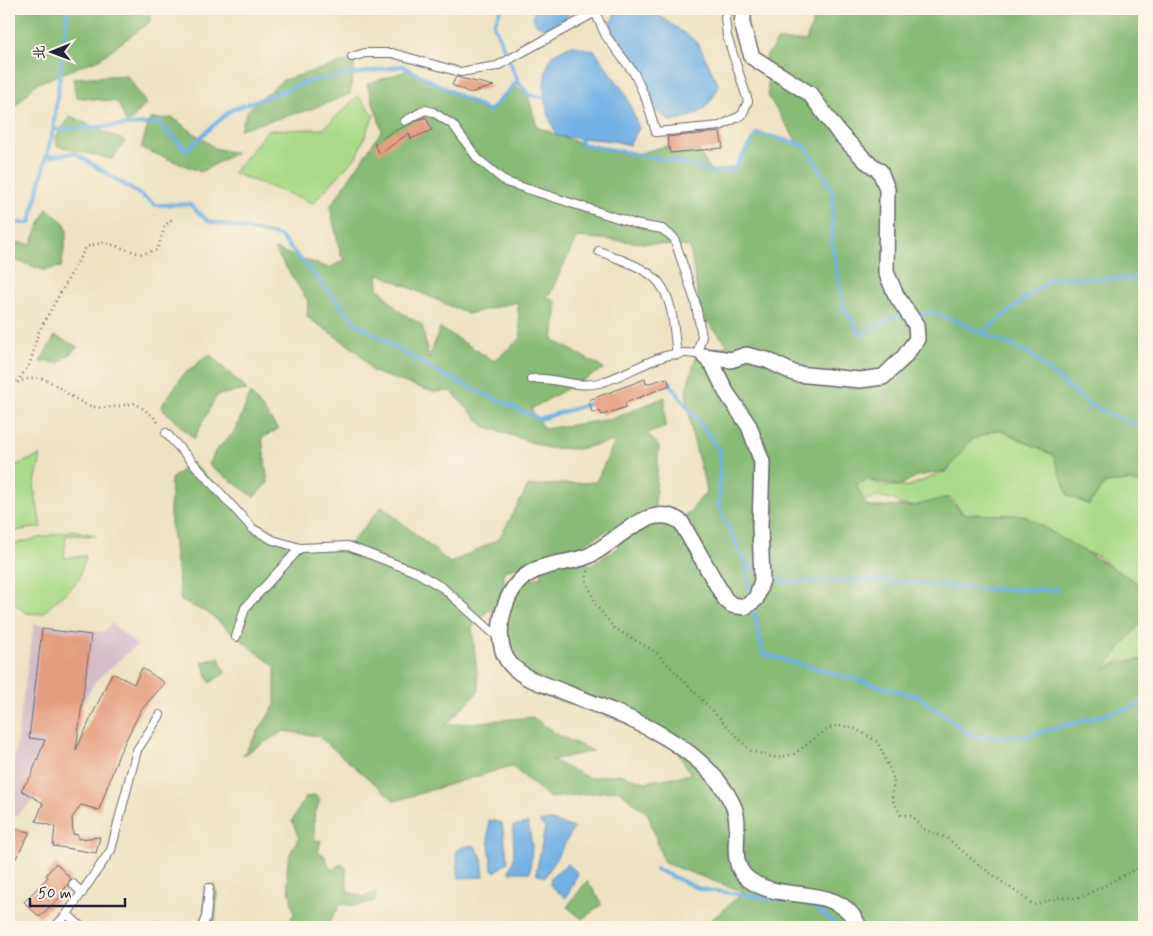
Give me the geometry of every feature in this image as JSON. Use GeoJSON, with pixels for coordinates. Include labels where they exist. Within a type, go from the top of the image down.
{"type":"FeatureCollection","features":[{"type":"Feature","properties":{"kind":"street"},"geometry":{"type":"LineString","coordinates":[[701,355],[731,360],[746,355],[767,360],[796,374],[860,380],[884,377],[904,357],[917,339],[916,325],[896,295],[886,272],[886,189],[880,171],[866,161],[839,133],[810,94],[752,57],[742,24],[744,9]]}},
{"type":"Feature","properties":{"kind":"street"},"geometry":{"type":"LineString","coordinates":[[701,355],[713,365],[726,392],[749,426],[760,452],[762,479],[760,527],[762,580],[756,599],[744,607],[732,604],[725,599],[681,522],[673,516],[665,514],[642,521],[590,555],[545,566],[516,583],[505,608],[501,640],[503,651],[508,662],[517,671],[649,729],[692,754],[707,767],[724,788],[736,811],[738,821],[737,858],[742,872],[748,879],[767,889],[813,895],[834,902],[851,912],[859,927]]}},
{"type":"Feature","properties":{"kind":"lane"},"geometry":{"type":"LineString","coordinates":[[352,57],[365,53],[392,53],[460,72],[497,66],[598,10],[606,36],[634,73],[646,98],[656,132],[720,126],[742,115],[748,100],[726,26],[725,17],[732,9]]}},
{"type":"Feature","properties":{"kind":"lane"},"geometry":{"type":"LineString","coordinates":[[405,121],[425,110],[433,112],[452,124],[478,159],[506,182],[639,225],[662,229],[674,238],[695,300],[702,336],[701,355],[689,352],[663,357],[599,383],[574,385],[544,378],[531,379]]}},
{"type":"Feature","properties":{"kind":"lane"},"geometry":{"type":"LineString","coordinates":[[599,251],[641,268],[662,286],[671,314],[677,355]]}},
{"type":"Feature","properties":{"kind":"lane"},"geometry":{"type":"LineString","coordinates":[[166,433],[253,529],[273,540],[300,548],[348,546],[416,572],[443,588],[501,640]]}},
{"type":"Feature","properties":{"kind":"lane"},"geometry":{"type":"LineString","coordinates":[[236,637],[245,608],[300,548]]}},
{"type":"Feature","properties":{"kind":"lane"},"geometry":{"type":"LineString","coordinates":[[55,927],[67,914],[111,850],[137,750],[160,714]]}},
{"type":"Feature","properties":{"kind":"lane"},"geometry":{"type":"LineString","coordinates":[[73,884],[82,893]]}},
{"type":"Feature","properties":{"kind":"lane"},"geometry":{"type":"LineString","coordinates":[[202,927],[206,917],[209,888]]}},
{"type":"Feature","properties":{"kind":"lane"},"geometry":{"type":"LineString","coordinates":[[67,914],[81,927]]}},
{"type":"Feature","properties":{"kind":"path"},"geometry":{"type":"LineString","coordinates":[[9,388],[17,382],[30,364],[38,333],[86,247],[104,242],[140,254],[157,250],[165,226],[174,217]]}},
{"type":"Feature","properties":{"kind":"path"},"geometry":{"type":"LineString","coordinates":[[17,382],[33,377],[42,378],[84,404],[101,408],[135,403],[154,416],[166,433]]}},
{"type":"Feature","properties":{"kind":"path"},"geometry":{"type":"LineString","coordinates":[[590,555],[586,579],[596,605],[614,628],[657,653],[751,751],[777,758],[794,754],[829,728],[837,726],[852,727],[878,742],[894,779],[892,799],[901,815],[912,816],[923,829],[947,838],[975,862],[1034,905],[1060,897],[1080,898],[1144,865]]}},
{"type":"Feature","properties":{"kind":"shaded area"},"geometry":{"type":"Polygon","coordinates":[[[111,623],[137,645],[95,681],[82,705],[61,763],[37,798],[9,822],[9,768],[13,765],[34,624],[104,632],[111,623]]]}},
{"type":"Feature","properties":{"kind":"green space"},"geometry":{"type":"Polygon","coordinates":[[[9,9],[150,9],[150,22],[99,59],[36,84],[9,113],[9,9]]]}},
{"type":"Feature","properties":{"kind":"green space"},"geometry":{"type":"Polygon","coordinates":[[[791,9],[1144,9],[1144,484],[1129,481],[1105,483],[1089,505],[1068,495],[1053,455],[998,429],[971,440],[947,471],[917,476],[899,486],[868,480],[856,484],[863,500],[869,507],[914,506],[948,497],[963,514],[1023,515],[1136,582],[1144,602],[1144,618],[1103,670],[1114,664],[1144,660],[1144,927],[703,927],[744,892],[664,863],[648,814],[618,790],[550,798],[511,766],[395,801],[318,736],[284,731],[243,755],[275,705],[275,667],[208,613],[181,601],[170,515],[171,479],[191,462],[273,540],[348,546],[382,506],[450,563],[499,539],[528,486],[596,482],[615,441],[578,449],[548,448],[484,426],[451,391],[433,392],[373,372],[357,351],[307,317],[308,301],[274,249],[329,268],[346,259],[341,256],[330,207],[382,130],[367,84],[409,70],[489,111],[513,86],[528,95],[537,127],[581,144],[637,154],[691,139],[712,172],[736,166],[757,133],[797,142],[768,96],[768,64],[763,61],[777,41],[806,41],[814,20],[791,9]],[[577,237],[550,294],[545,296],[557,303],[553,340],[604,368],[531,409],[544,429],[612,419],[665,397],[665,428],[647,433],[659,446],[654,516],[681,522],[707,491],[692,434],[686,390],[697,354],[728,345],[701,315],[690,247],[577,237]],[[377,273],[378,288],[399,311],[422,325],[429,359],[440,328],[494,361],[521,338],[517,302],[468,314],[377,273]],[[611,528],[571,551],[590,565],[618,548],[611,528]],[[537,558],[503,572],[505,588],[542,576],[537,558]],[[492,606],[472,628],[479,691],[446,725],[533,717],[558,735],[593,751],[552,760],[589,778],[619,774],[645,782],[691,774],[667,736],[531,691],[498,652],[492,606]]]}},
{"type":"Feature","properties":{"kind":"green space"},"geometry":{"type":"Polygon","coordinates":[[[355,59],[350,94],[309,110],[240,129],[248,110],[283,80],[355,59]]]}},
{"type":"Feature","properties":{"kind":"green space"},"geometry":{"type":"Polygon","coordinates":[[[127,75],[146,104],[127,125],[118,102],[76,97],[73,78],[127,75]]]}},
{"type":"Feature","properties":{"kind":"green space"},"geometry":{"type":"Polygon","coordinates":[[[358,96],[374,115],[356,157],[313,203],[233,173],[268,130],[323,129],[358,96]]]}},
{"type":"Feature","properties":{"kind":"green space"},"geometry":{"type":"Polygon","coordinates":[[[70,116],[125,141],[112,159],[57,146],[56,137],[70,116]]]}},
{"type":"Feature","properties":{"kind":"green space"},"geometry":{"type":"Polygon","coordinates":[[[173,118],[215,148],[235,153],[201,172],[141,148],[150,119],[173,118]]]}},
{"type":"Feature","properties":{"kind":"green space"},"geometry":{"type":"Polygon","coordinates":[[[47,208],[65,224],[67,232],[61,267],[43,270],[9,258],[9,242],[31,244],[47,208]]]}},
{"type":"Feature","properties":{"kind":"green space"},"geometry":{"type":"Polygon","coordinates":[[[55,336],[78,347],[59,363],[40,362],[55,336]]]}},
{"type":"Feature","properties":{"kind":"green space"},"geometry":{"type":"Polygon","coordinates":[[[209,354],[247,390],[217,395],[194,439],[161,407],[183,375],[209,354]]]}},
{"type":"Feature","properties":{"kind":"green space"},"geometry":{"type":"Polygon","coordinates":[[[250,393],[278,429],[262,438],[268,483],[254,497],[209,465],[215,451],[236,430],[250,393]]]}},
{"type":"Feature","properties":{"kind":"green space"},"geometry":{"type":"Polygon","coordinates":[[[998,429],[1053,455],[1068,495],[1089,505],[1105,483],[1129,481],[1144,484],[1144,607],[1139,593],[1099,557],[1052,537],[963,514],[952,498],[948,497],[929,509],[899,504],[895,500],[881,497],[863,500],[854,492],[856,484],[868,480],[885,486],[909,486],[947,471],[956,456],[971,440],[998,429]]]}},
{"type":"Feature","properties":{"kind":"green space"},"geometry":{"type":"Polygon","coordinates":[[[41,455],[34,488],[41,527],[9,532],[9,468],[41,455]]]}},
{"type":"Feature","properties":{"kind":"green space"},"geometry":{"type":"Polygon","coordinates":[[[73,530],[96,536],[66,535],[64,558],[86,556],[78,581],[42,614],[26,613],[9,599],[9,545],[73,530]]]}},
{"type":"Feature","properties":{"kind":"green space"},"geometry":{"type":"Polygon","coordinates":[[[1144,617],[1144,659],[1120,661],[1095,675],[1144,617]]]}},
{"type":"Feature","properties":{"kind":"green space"},"geometry":{"type":"Polygon","coordinates":[[[219,658],[225,673],[210,683],[202,662],[219,658]]]}},
{"type":"Feature","properties":{"kind":"green space"},"geometry":{"type":"Polygon","coordinates":[[[315,795],[320,800],[314,817],[315,841],[321,840],[318,852],[324,855],[331,870],[341,864],[346,868],[347,891],[363,897],[376,892],[375,901],[356,906],[341,904],[326,927],[286,927],[294,914],[288,884],[287,866],[289,857],[299,838],[292,821],[305,798],[315,795]]]}},
{"type":"Feature","properties":{"kind":"green space"},"geometry":{"type":"Polygon","coordinates":[[[587,881],[600,900],[601,905],[582,919],[567,907],[587,881]]]}},
{"type":"Feature","properties":{"kind":"green space"},"geometry":{"type":"Polygon","coordinates":[[[213,884],[217,893],[215,927],[200,927],[204,914],[205,888],[213,884]]]}},
{"type":"Feature","properties":{"kind":"water"},"geometry":{"type":"Polygon","coordinates":[[[535,9],[572,9],[562,23],[544,28],[536,24],[533,17],[535,9]]]}},
{"type":"Feature","properties":{"kind":"water"},"geometry":{"type":"Polygon","coordinates":[[[624,9],[646,9],[660,16],[698,43],[719,86],[710,102],[701,111],[695,115],[671,121],[656,111],[639,69],[609,29],[615,13],[624,9]]]}},
{"type":"Feature","properties":{"kind":"water"},"geometry":{"type":"Polygon","coordinates":[[[571,45],[595,51],[625,93],[639,128],[629,145],[620,142],[557,136],[544,96],[545,76],[552,55],[571,45]]]}},
{"type":"Feature","properties":{"kind":"water"},"geometry":{"type":"Polygon","coordinates":[[[489,820],[502,823],[508,862],[495,872],[492,869],[488,836],[489,820]]]}},
{"type":"Feature","properties":{"kind":"water"},"geometry":{"type":"Polygon","coordinates":[[[550,820],[574,828],[545,877],[536,874],[545,828],[539,822],[550,820]]]}},
{"type":"Feature","properties":{"kind":"water"},"geometry":{"type":"Polygon","coordinates":[[[528,823],[532,846],[530,872],[509,872],[514,859],[513,826],[528,823]]]}},
{"type":"Feature","properties":{"kind":"water"},"geometry":{"type":"Polygon","coordinates":[[[474,845],[482,857],[484,877],[459,878],[456,851],[463,847],[474,845]]]}},
{"type":"Feature","properties":{"kind":"water"},"geometry":{"type":"Polygon","coordinates":[[[567,864],[578,873],[566,898],[550,885],[551,877],[567,864]]]}},
{"type":"Feature","properties":{"kind":"building"},"geometry":{"type":"Polygon","coordinates":[[[456,77],[494,86],[470,93],[452,85],[456,77]]]}},
{"type":"Feature","properties":{"kind":"building"},"geometry":{"type":"Polygon","coordinates":[[[426,117],[432,130],[411,139],[409,133],[380,154],[374,145],[390,133],[426,117]]]}},
{"type":"Feature","properties":{"kind":"building"},"geometry":{"type":"Polygon","coordinates":[[[720,132],[723,148],[670,153],[667,137],[720,132]]]}},
{"type":"Feature","properties":{"kind":"building"},"geometry":{"type":"Polygon","coordinates":[[[667,378],[670,385],[625,403],[626,407],[602,415],[600,411],[592,413],[589,400],[645,379],[646,384],[667,378]]]}},
{"type":"Feature","properties":{"kind":"building"},"geometry":{"type":"Polygon","coordinates":[[[42,629],[91,635],[76,750],[112,673],[134,684],[142,668],[165,683],[141,710],[119,754],[99,810],[81,805],[72,818],[73,834],[78,835],[78,839],[100,837],[96,853],[53,846],[55,827],[36,821],[43,803],[21,790],[31,776],[45,740],[29,738],[42,629]]]}},
{"type":"Feature","properties":{"kind":"building"},"geometry":{"type":"Polygon","coordinates":[[[9,827],[30,832],[9,871],[9,827]]]}},
{"type":"Feature","properties":{"kind":"building"},"geometry":{"type":"Polygon","coordinates":[[[56,863],[71,879],[62,893],[63,895],[39,917],[24,902],[48,877],[46,875],[56,863]]]}},
{"type":"Feature","properties":{"kind":"waterway"},"geometry":{"type":"LineString","coordinates":[[9,223],[30,223],[53,130],[68,9]]}},
{"type":"Feature","properties":{"kind":"waterway"},"geometry":{"type":"LineString","coordinates":[[53,130],[160,123],[186,150],[231,110],[310,81],[402,66],[489,111],[518,81],[494,25],[501,9]]}},
{"type":"Feature","properties":{"kind":"waterway"},"geometry":{"type":"LineString","coordinates":[[518,81],[528,95],[548,98]]}},
{"type":"Feature","properties":{"kind":"waterway"},"geometry":{"type":"LineString","coordinates":[[580,136],[581,144],[673,161],[712,172],[733,170],[757,133],[805,145],[833,191],[832,242],[843,307],[861,334],[896,317],[904,316]]}},
{"type":"Feature","properties":{"kind":"waterway"},"geometry":{"type":"LineString","coordinates":[[45,157],[75,153],[156,205],[189,204],[208,221],[280,236],[357,324],[435,371],[539,419],[593,403]]}},
{"type":"Feature","properties":{"kind":"waterway"},"geometry":{"type":"LineString","coordinates":[[983,332],[1051,278],[1144,279]]}},
{"type":"Feature","properties":{"kind":"waterway"},"geometry":{"type":"LineString","coordinates":[[914,315],[934,312],[1027,352],[1088,404],[1144,429]]}},
{"type":"Feature","properties":{"kind":"waterway"},"geometry":{"type":"LineString","coordinates":[[664,382],[668,381],[720,450],[719,507],[745,563],[752,597]]}},
{"type":"Feature","properties":{"kind":"waterway"},"geometry":{"type":"LineString","coordinates":[[745,563],[758,570]]}},
{"type":"Feature","properties":{"kind":"waterway"},"geometry":{"type":"LineString","coordinates":[[765,572],[785,582],[877,580],[980,589],[1058,590]]}},
{"type":"Feature","properties":{"kind":"waterway"},"geometry":{"type":"LineString","coordinates":[[753,606],[763,654],[919,697],[974,737],[1027,736],[1144,704]]}},
{"type":"Feature","properties":{"kind":"waterway"},"geometry":{"type":"LineString","coordinates":[[656,869],[700,889],[811,904],[839,927]]}}]}
